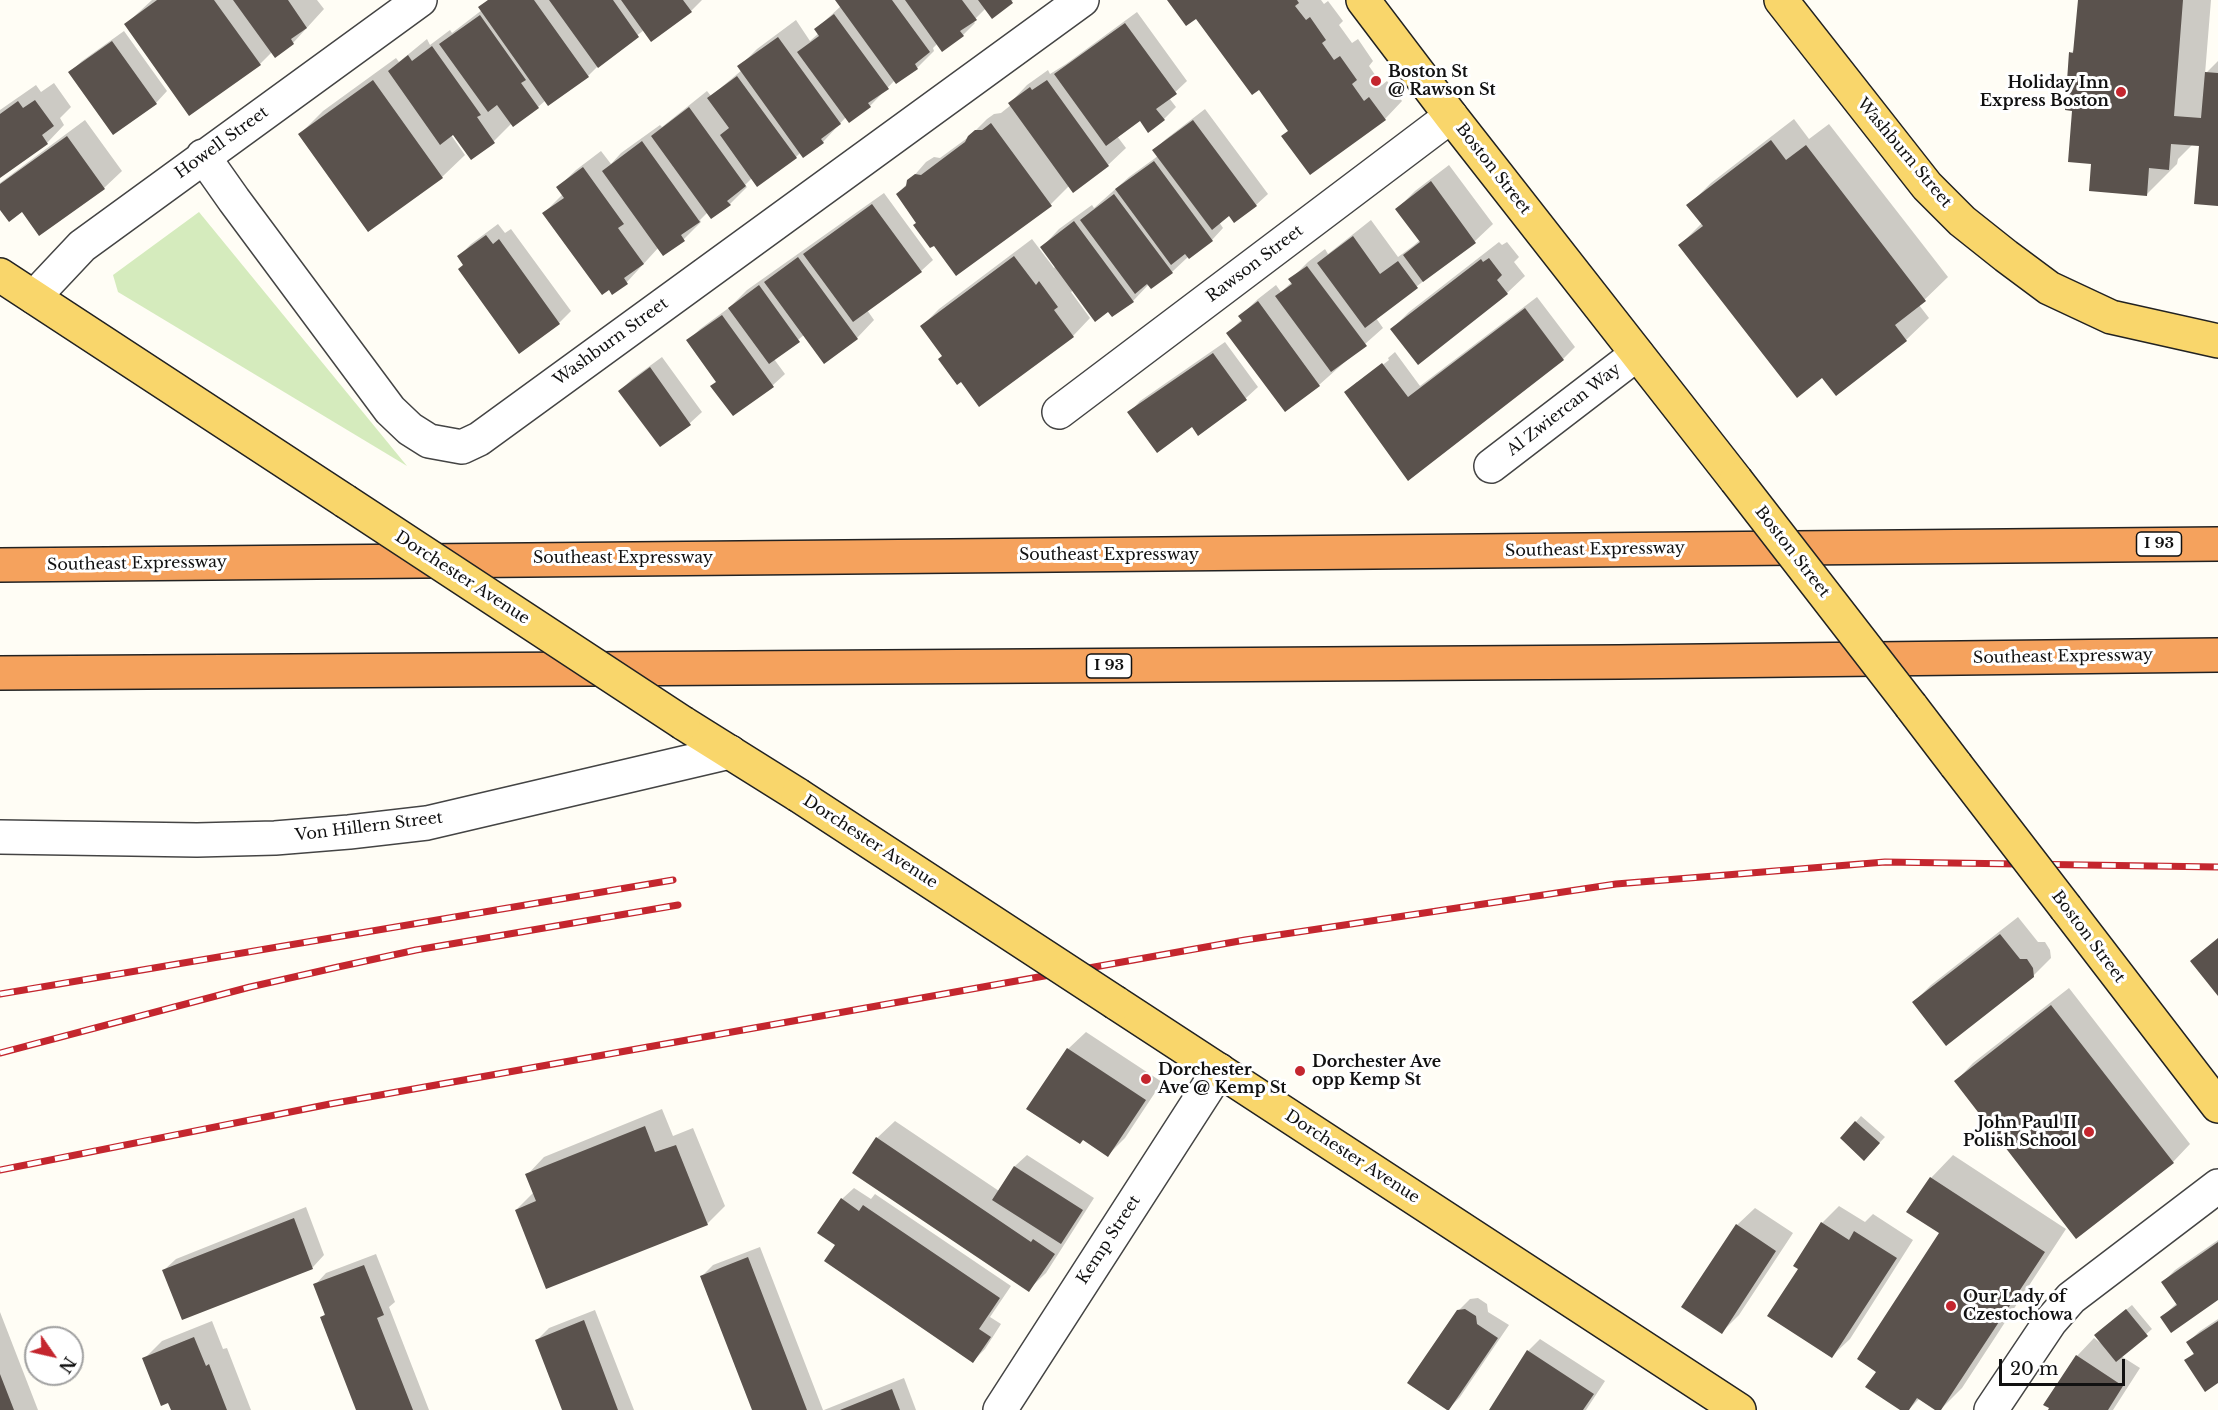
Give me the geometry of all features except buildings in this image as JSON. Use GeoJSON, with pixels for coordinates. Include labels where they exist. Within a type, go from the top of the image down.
{"type":"FeatureCollection","features":[{"type":"Feature","properties":{"kind":"highway","name":"Southeast Expressway"},"geometry":{"type":"LineString","coordinates":[[0,565],[2218,544]]}},
{"type":"Feature","properties":{"kind":"highway","name":"Southeast Expressway"},"geometry":{"type":"LineString","coordinates":[[0,673],[2218,656]]}},
{"type":"Feature","properties":{"kind":"main road","name":"Boston Street"},"geometry":{"type":"LineString","coordinates":[[1363,0],[2218,1106]]}},
{"type":"Feature","properties":{"kind":"main road","name":"Washburn Street"},"geometry":{"type":"LineString","coordinates":[[1781,0],[1927,186],[1962,221],[2006,256],[2049,288],[2111,317],[2218,341]]}},
{"type":"Feature","properties":{"kind":"main road","name":"Dorchester Avenue"},"geometry":{"type":"LineString","coordinates":[[0,275],[683,723],[798,795],[1739,1410]]}},
{"type":"Feature","properties":{"kind":"street","name":"Howell Street"},"geometry":{"type":"LineString","coordinates":[[34,297],[82,246],[420,0]]}},
{"type":"Feature","properties":{"kind":"street","name":"Washburn Street"},"geometry":{"type":"LineString","coordinates":[[203,156],[390,410],[410,429],[429,441],[462,447],[479,439],[1082,0]]}},
{"type":"Feature","properties":{"kind":"street","name":"Rawson Street"},"geometry":{"type":"LineString","coordinates":[[1059,412],[1451,116]]}},
{"type":"Feature","properties":{"kind":"street","name":"Al Zwiercan Way"},"geometry":{"type":"LineString","coordinates":[[1491,466],[1637,354]]}},
{"type":"Feature","properties":{"kind":"street","name":"Von Hillern Street"},"geometry":{"type":"LineString","coordinates":[[0,837],[197,840],[275,838],[349,832],[427,823],[730,753]]}},
{"type":"Feature","properties":{"kind":"street","name":"Kemp Street"},"geometry":{"type":"LineString","coordinates":[[1000,1410],[1219,1070]]}},
{"type":"Feature","properties":{"kind":"street"},"geometry":{"type":"LineString","coordinates":[[1992,1410],[2050,1322],[2071,1298],[2218,1186]]}},
{"type":"Feature","properties":{"kind":"green space"},"geometry":{"type":"Polygon","coordinates":[[[199,212],[407,466],[118,292],[113,275],[199,212]]]}},
{"type":"Feature","properties":{"kind":"railway"},"geometry":{"type":"LineString","coordinates":[[0,1170],[330,1104],[1245,940],[1616,884],[1885,862],[2218,867]]}},
{"type":"Feature","properties":{"kind":"railway"},"geometry":{"type":"LineString","coordinates":[[0,994],[673,880]]}},
{"type":"Feature","properties":{"kind":"railway"},"geometry":{"type":"LineString","coordinates":[[0,1053],[250,987],[338,967],[416,950],[678,905]]}},
{"type":"Feature","properties":{"kind":"place","name":"Boston St @ Rawson St"},"geometry":{"type":"Point","coordinates":[1376,81]}},
{"type":"Feature","properties":{"kind":"place","name":"Holiday Inn Express Boston"},"geometry":{"type":"Point","coordinates":[2121,92]}},
{"type":"Feature","properties":{"kind":"place","name":"Dorchester Ave opp Kemp St"},"geometry":{"type":"Point","coordinates":[1300,1071]}},
{"type":"Feature","properties":{"kind":"place","name":"Dorchester Ave @ Kemp St"},"geometry":{"type":"Point","coordinates":[1146,1079]}},
{"type":"Feature","properties":{"kind":"place","name":"John Paul II Polish School"},"geometry":{"type":"Point","coordinates":[2089,1132]}},
{"type":"Feature","properties":{"kind":"place","name":"Our Lady of Czestochowa"},"geometry":{"type":"Point","coordinates":[1951,1306]}}]}
